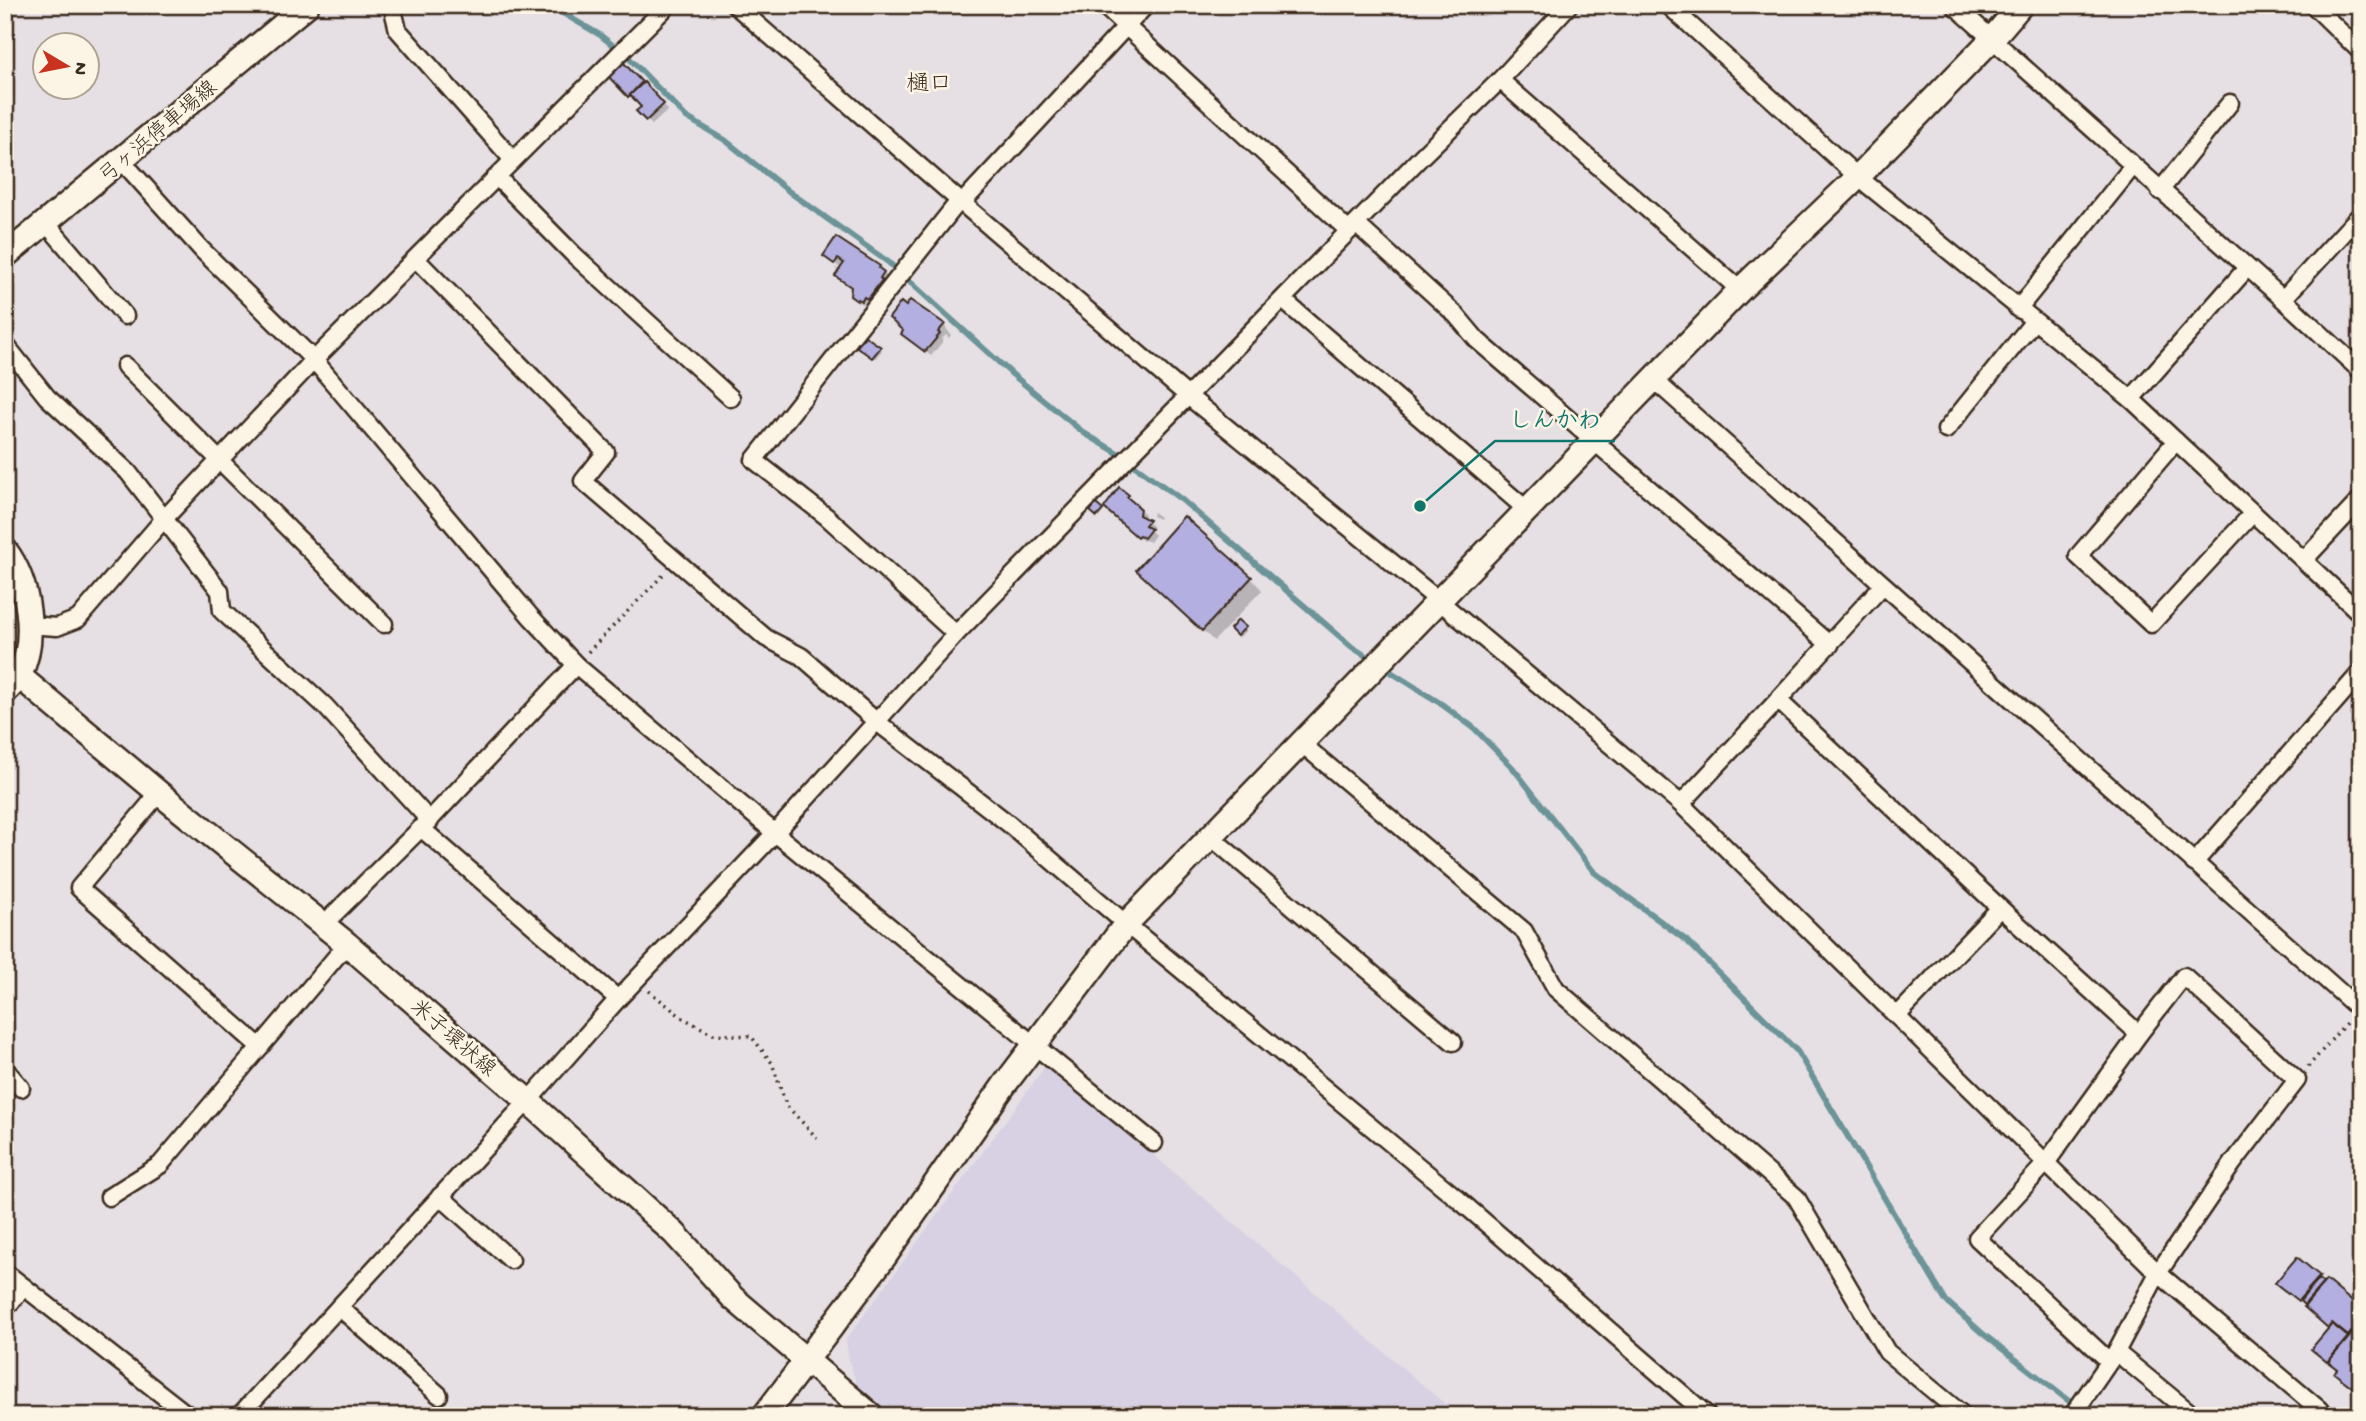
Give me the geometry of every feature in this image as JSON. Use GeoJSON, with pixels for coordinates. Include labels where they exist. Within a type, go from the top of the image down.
{"type":"FeatureCollection","features":[{"type":"Feature","properties":{"kind":"street","name":"弓ヶ浜停車場線"},"geometry":{"type":"LineString","coordinates":[[5,256],[307,5]]}},
{"type":"Feature","properties":{"kind":"street"},"geometry":{"type":"LineString","coordinates":[[394,5],[398,30],[513,160]]}},
{"type":"Feature","properties":{"kind":"street"},"geometry":{"type":"LineString","coordinates":[[28,625],[57,627],[78,618],[163,520],[314,360],[668,5]]}},
{"type":"Feature","properties":{"kind":"street"},"geometry":{"type":"LineString","coordinates":[[735,5],[1188,396],[1438,600],[1681,804],[2158,1273],[2327,1416]]}},
{"type":"Feature","properties":{"kind":"street"},"geometry":{"type":"LineString","coordinates":[[1103,5],[1352,228],[1456,315],[1477,340],[1830,645]]}},
{"type":"Feature","properties":{"kind":"street"},"geometry":{"type":"LineString","coordinates":[[956,634],[827,517],[754,460],[961,202],[1146,5]]}},
{"type":"Feature","properties":{"kind":"street"},"geometry":{"type":"LineString","coordinates":[[239,1416],[618,999],[775,833],[956,634],[1500,80],[1569,5]]}},
{"type":"Feature","properties":{"kind":"street"},"geometry":{"type":"LineString","coordinates":[[1668,5],[1858,177],[2131,399],[2361,614]]}},
{"type":"Feature","properties":{"kind":"street"},"geometry":{"type":"LineString","coordinates":[[1954,5],[2359,367]]}},
{"type":"Feature","properties":{"kind":"street"},"geometry":{"type":"LineString","coordinates":[[764,1416],[885,1256],[1036,1044],[1126,924],[1740,290],[1858,177],[1991,40],[2021,5]]}},
{"type":"Feature","properties":{"kind":"street"},"geometry":{"type":"LineString","coordinates":[[2313,5],[2361,52]]}},
{"type":"Feature","properties":{"kind":"street"},"geometry":{"type":"LineString","coordinates":[[1500,80],[1740,290]]}},
{"type":"Feature","properties":{"kind":"street"},"geometry":{"type":"LineString","coordinates":[[2160,191],[2230,103]]}},
{"type":"Feature","properties":{"kind":"street"},"geometry":{"type":"LineString","coordinates":[[122,161],[202,250],[314,360],[531,617],[576,665],[775,833],[1154,1143]]}},
{"type":"Feature","properties":{"kind":"street"},"geometry":{"type":"LineString","coordinates":[[2018,309],[2133,166]]}},
{"type":"Feature","properties":{"kind":"street"},"geometry":{"type":"LineString","coordinates":[[498,177],[573,254],[731,398]]}},
{"type":"Feature","properties":{"kind":"street"},"geometry":{"type":"LineString","coordinates":[[2283,299],[2361,214]]}},
{"type":"Feature","properties":{"kind":"street"},"geometry":{"type":"LineString","coordinates":[[46,223],[125,316]]}},
{"type":"Feature","properties":{"kind":"street"},"geometry":{"type":"LineString","coordinates":[[416,258],[606,452],[583,481],[766,638],[801,656],[877,722],[1009,824],[1458,1199],[1708,1416]]}},
{"type":"Feature","properties":{"kind":"street"},"geometry":{"type":"LineString","coordinates":[[2131,399],[2247,268]]}},
{"type":"Feature","properties":{"kind":"street"},"geometry":{"type":"LineString","coordinates":[[1283,300],[1526,509]]}},
{"type":"Feature","properties":{"kind":"street"},"geometry":{"type":"LineString","coordinates":[[1946,430],[2034,321]]}},
{"type":"Feature","properties":{"kind":"street"},"geometry":{"type":"LineString","coordinates":[[5,344],[47,397],[128,472],[220,591],[222,611],[325,706],[426,825],[618,999]]}},
{"type":"Feature","properties":{"kind":"street"},"geometry":{"type":"LineString","coordinates":[[125,366],[384,624]]}},
{"type":"Feature","properties":{"kind":"street"},"geometry":{"type":"LineString","coordinates":[[1653,379],[2360,1008]]}},
{"type":"Feature","properties":{"kind":"street"},"geometry":{"type":"LineString","coordinates":[[2176,441],[2078,556],[2141,615],[2151,624],[2253,513]]}},
{"type":"Feature","properties":{"kind":"street"},"geometry":{"type":"LineString","coordinates":[[2304,560],[2361,499]]}},
{"type":"Feature","properties":{"kind":"street"},"geometry":{"type":"LineString","coordinates":[[5,550],[22,580],[28,603],[27,648],[12,684]]}},
{"type":"Feature","properties":{"kind":"street"},"geometry":{"type":"LineString","coordinates":[[1681,804],[1883,585]]}},
{"type":"Feature","properties":{"kind":"street"},"geometry":{"type":"LineString","coordinates":[[323,925],[426,825],[576,665]]}},
{"type":"Feature","properties":{"kind":"street"},"geometry":{"type":"LineString","coordinates":[[2194,863],[2361,672]]}},
{"type":"Feature","properties":{"kind":"street","name":"米子環状線"},"geometry":{"type":"LineString","coordinates":[[12,684],[159,793],[347,944],[528,1101],[674,1233],[733,1298],[872,1416]]}},
{"type":"Feature","properties":{"kind":"street"},"geometry":{"type":"LineString","coordinates":[[1778,700],[2139,1034]]}},
{"type":"Feature","properties":{"kind":"street"},"geometry":{"type":"LineString","coordinates":[[1301,743],[1524,931],[1556,989],[1796,1197],[1887,1352],[1964,1416]]}},
{"type":"Feature","properties":{"kind":"street"},"geometry":{"type":"LineString","coordinates":[[159,793],[79,888],[260,1047]]}},
{"type":"Feature","properties":{"kind":"street"},"geometry":{"type":"LineString","coordinates":[[1210,837],[1453,1042]]}},
{"type":"Feature","properties":{"kind":"street"},"geometry":{"type":"LineString","coordinates":[[1897,1016],[2000,908]]}},
{"type":"Feature","properties":{"kind":"street"},"geometry":{"type":"LineString","coordinates":[[109,1198],[160,1165],[347,944]]}},
{"type":"Feature","properties":{"kind":"street"},"geometry":{"type":"LineString","coordinates":[[2072,1416],[2112,1357],[2158,1273],[2233,1163],[2297,1080],[2184,976],[2046,1163],[1977,1238],[2112,1357],[2194,1416]]}},
{"type":"Feature","properties":{"kind":"street"},"geometry":{"type":"LineString","coordinates":[[5,1069],[21,1088]]}},
{"type":"Feature","properties":{"kind":"street"},"geometry":{"type":"LineString","coordinates":[[440,1196],[511,1261]]}},
{"type":"Feature","properties":{"kind":"street"},"geometry":{"type":"LineString","coordinates":[[5,1272],[189,1416]]}},
{"type":"Feature","properties":{"kind":"street"},"geometry":{"type":"LineString","coordinates":[[5,1309],[24,1287]]}},
{"type":"Feature","properties":{"kind":"street"},"geometry":{"type":"LineString","coordinates":[[339,1307],[439,1395]]}},
{"type":"Feature","properties":{"kind":"path"},"geometry":{"type":"LineString","coordinates":[[576,665],[677,561]]}},
{"type":"Feature","properties":{"kind":"path"},"geometry":{"type":"LineString","coordinates":[[636,981],[683,1018],[713,1034],[751,1036],[772,1063],[786,1105],[817,1138]]}},
{"type":"Feature","properties":{"kind":"path"},"geometry":{"type":"LineString","coordinates":[[2297,1080],[2360,1008]]}},
{"type":"Feature","properties":{"kind":"shaded area"},"geometry":{"type":"Polygon","coordinates":[[[1047,1064],[1459,1416],[895,1416],[857,1385],[846,1340],[1047,1064]]]}},
{"type":"Feature","properties":{"kind":"building"},"geometry":{"type":"Polygon","coordinates":[[[620,59],[642,82],[628,97],[605,73],[620,59]]]}},
{"type":"Feature","properties":{"kind":"building"},"geometry":{"type":"Polygon","coordinates":[[[644,82],[664,104],[646,121],[636,111],[641,107],[630,95],[644,82]]]}},
{"type":"Feature","properties":{"kind":"building"},"geometry":{"type":"Polygon","coordinates":[[[836,237],[880,266],[884,272],[880,278],[882,280],[868,299],[864,297],[862,301],[857,301],[850,296],[851,287],[835,276],[844,263],[838,259],[834,264],[823,256],[836,237]]]}},
{"type":"Feature","properties":{"kind":"building"},"geometry":{"type":"Polygon","coordinates":[[[910,300],[945,324],[925,352],[901,334],[903,331],[889,318],[901,302],[906,306],[910,300]]]}},
{"type":"Feature","properties":{"kind":"building"},"geometry":{"type":"Polygon","coordinates":[[[865,336],[881,347],[872,358],[857,347],[865,336]]]}},
{"type":"Feature","properties":{"kind":"building"},"geometry":{"type":"Polygon","coordinates":[[[1119,487],[1140,508],[1139,515],[1149,520],[1145,525],[1151,529],[1144,538],[1139,535],[1137,537],[1104,508],[1119,487]]]}},
{"type":"Feature","properties":{"kind":"building"},"geometry":{"type":"Polygon","coordinates":[[[1096,504],[1103,510],[1097,517],[1090,511],[1096,504]]]}},
{"type":"Feature","properties":{"kind":"building"},"geometry":{"type":"Polygon","coordinates":[[[1184,516],[1252,577],[1202,631],[1136,570],[1184,516]]]}},
{"type":"Feature","properties":{"kind":"building"},"geometry":{"type":"Polygon","coordinates":[[[1238,620],[1246,627],[1237,636],[1230,629],[1238,620]]]}},
{"type":"Feature","properties":{"kind":"building"},"geometry":{"type":"Polygon","coordinates":[[[2297,1257],[2320,1276],[2298,1301],[2275,1283],[2297,1257]]]}},
{"type":"Feature","properties":{"kind":"building"},"geometry":{"type":"Polygon","coordinates":[[[2318,1279],[2323,1283],[2304,1305],[2300,1301],[2318,1279]]]}},
{"type":"Feature","properties":{"kind":"building"},"geometry":{"type":"Polygon","coordinates":[[[2326,1280],[2361,1309],[2361,1321],[2348,1336],[2332,1323],[2328,1328],[2304,1307],[2326,1280]]]}},
{"type":"Feature","properties":{"kind":"building"},"geometry":{"type":"Polygon","coordinates":[[[2361,1323],[2361,1394],[2334,1373],[2337,1369],[2328,1362],[2361,1323]]]}},
{"type":"Feature","properties":{"kind":"building"},"geometry":{"type":"Polygon","coordinates":[[[2332,1324],[2348,1337],[2327,1362],[2311,1349],[2332,1324]]]}},
{"type":"Feature","properties":{"kind":"waterway"},"geometry":{"type":"LineString","coordinates":[[400,6],[416,8],[473,5]]}},
{"type":"Feature","properties":{"kind":"waterway"},"geometry":{"type":"LineString","coordinates":[[529,5],[559,11],[600,35],[629,58],[686,117],[725,140],[791,193],[888,262],[1013,375],[1084,433],[1116,452],[1182,500],[1352,647],[1374,661]]}},
{"type":"Feature","properties":{"kind":"waterway"},"geometry":{"type":"LineString","coordinates":[[1383,667],[1474,728],[1513,768],[1594,872],[1687,941],[1797,1051],[1945,1300],[1982,1333],[2088,1416]]}},
{"type":"Feature","properties":{"kind":"place","name":"しんかわ"},"geometry":{"type":"Point","coordinates":[1420,506]}},
{"type":"Feature","properties":{"kind":"district","name":"樋口"},"geometry":{"type":"Point","coordinates":[929,82]}}]}
